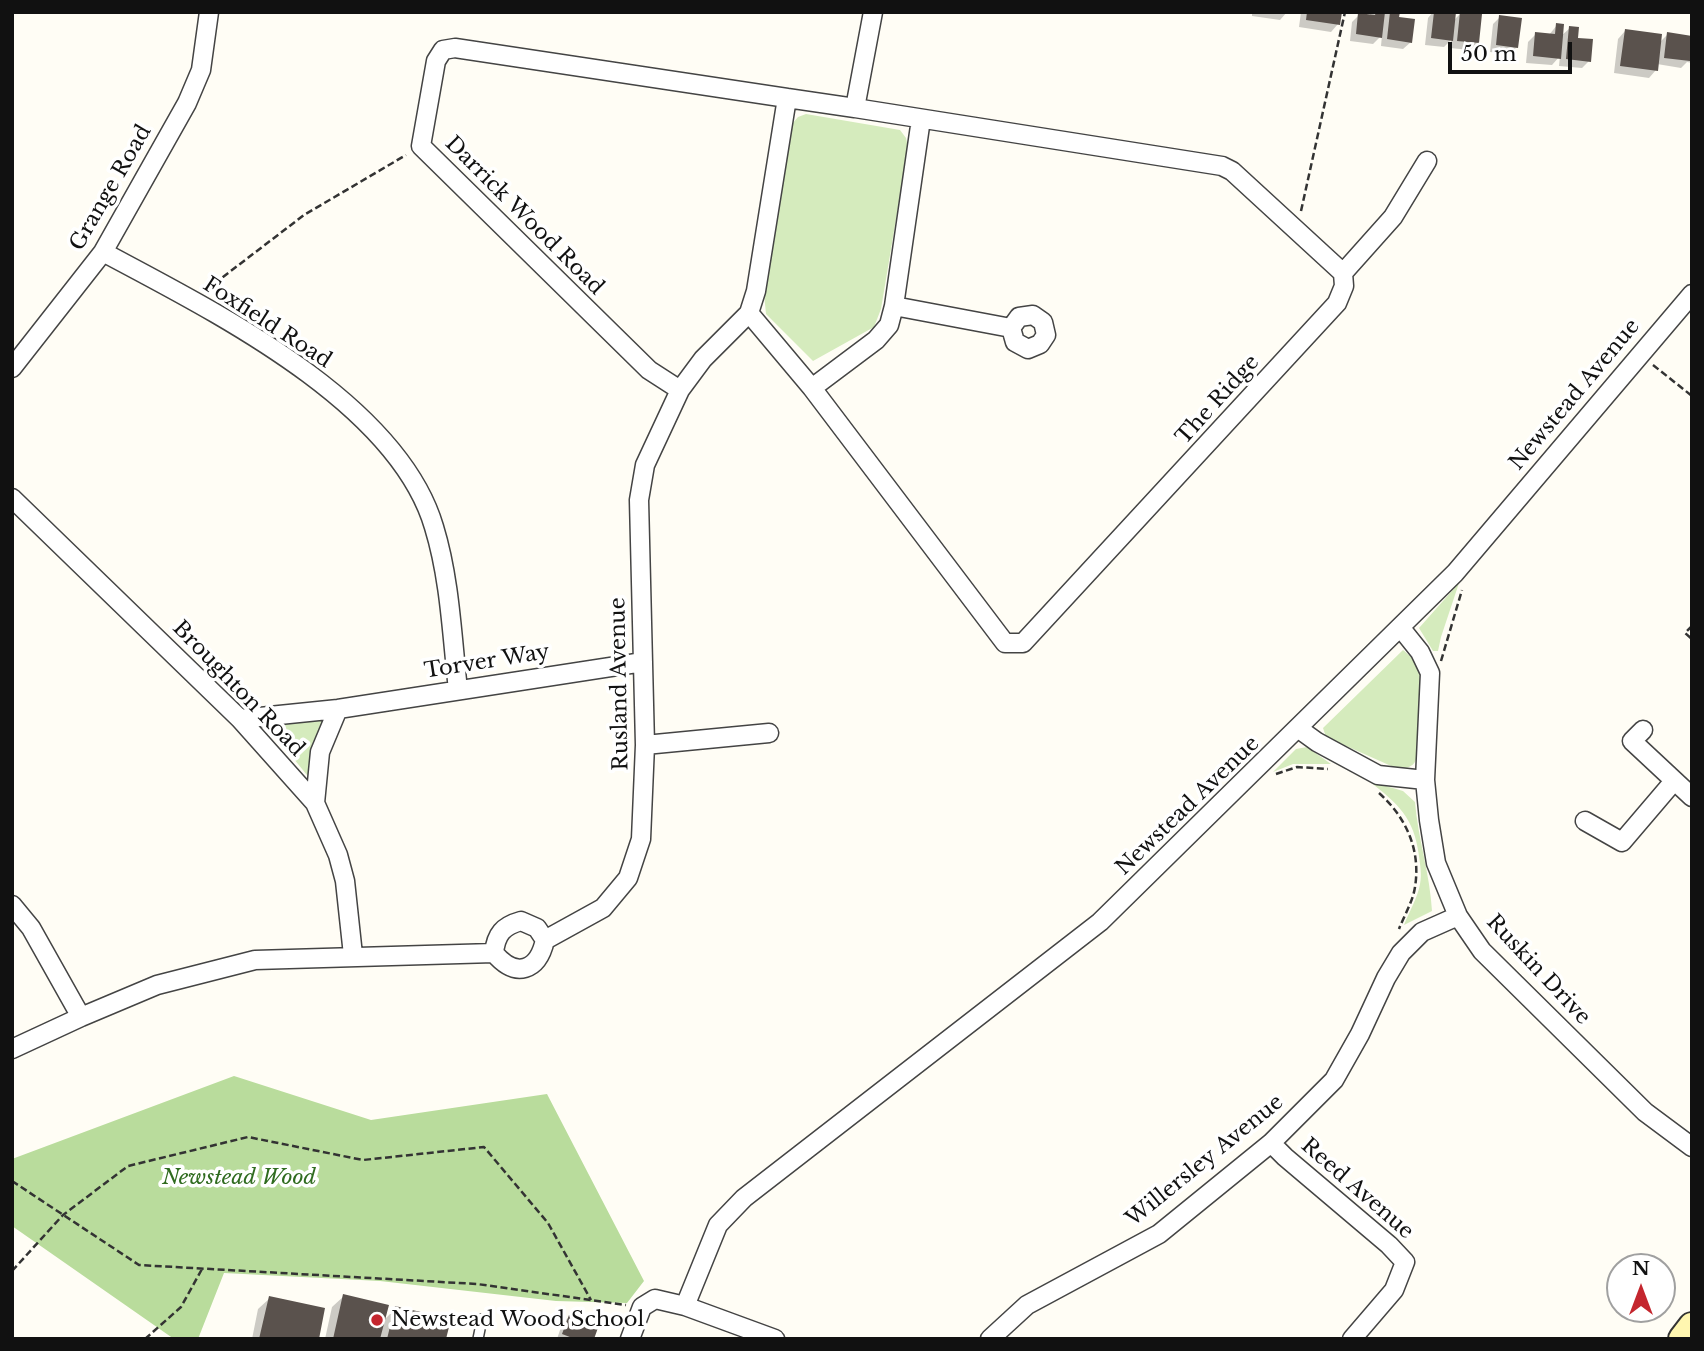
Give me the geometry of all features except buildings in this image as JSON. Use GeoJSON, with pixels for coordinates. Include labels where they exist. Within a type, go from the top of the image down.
{"type":"FeatureCollection","features":[{"type":"Feature","properties":{"kind":"street","name":"Grange Road"},"geometry":{"type":"LineString","coordinates":[[12,368],[103,252],[187,103],[201,70],[209,12]]}},
{"type":"Feature","properties":{"kind":"street"},"geometry":{"type":"LineString","coordinates":[[855,108],[873,12]]}},
{"type":"Feature","properties":{"kind":"street","name":"Darrick Wood Road"},"geometry":{"type":"LineString","coordinates":[[680,390],[649,370],[421,146],[436,61],[443,50],[455,48],[921,119]]}},
{"type":"Feature","properties":{"kind":"street"},"geometry":{"type":"LineString","coordinates":[[787,98],[756,291],[749,313],[812,388],[876,340],[889,325],[921,119],[1222,166],[1232,171],[1343,273],[1393,217],[1427,161]]}},
{"type":"Feature","properties":{"kind":"street","name":"Foxfield Road"},"geometry":{"type":"LineString","coordinates":[[103,252],[192,300],[286,357],[353,409],[405,466],[422,495],[434,525],[442,559],[458,690]]}},
{"type":"Feature","properties":{"kind":"street","name":"The Ridge"},"geometry":{"type":"LineString","coordinates":[[812,388],[1005,643],[1023,643],[1337,303],[1345,286],[1343,273]]}},
{"type":"Feature","properties":{"kind":"street","name":"Newstead Avenue"},"geometry":{"type":"LineString","coordinates":[[685,1307],[718,1224],[744,1198],[1100,922],[1455,573],[1692,294]]}},
{"type":"Feature","properties":{"kind":"street"},"geometry":{"type":"LineString","coordinates":[[894,306],[1011,328]]}},
{"type":"Feature","properties":{"kind":"street","name":"Rusland Avenue"},"geometry":{"type":"LineString","coordinates":[[12,1049],[157,985],[255,960],[353,955],[494,953],[505,965],[521,969],[535,964],[542,953],[545,940],[603,908],[628,878],[641,839],[645,745],[639,500],[645,465],[680,390],[703,359],[749,313]]}},
{"type":"Feature","properties":{"kind":"street","name":"Broughton Road"},"geometry":{"type":"LineString","coordinates":[[12,498],[240,719],[314,803],[338,855],[345,881],[353,955]]}},
{"type":"Feature","properties":{"kind":"street"},"geometry":{"type":"LineString","coordinates":[[1400,627],[1420,652],[1430,673]]}},
{"type":"Feature","properties":{"kind":"street","name":"Torver Way"},"geometry":{"type":"LineString","coordinates":[[240,719],[338,709],[643,662]]}},
{"type":"Feature","properties":{"kind":"street","name":"Ruskin Drive"},"geometry":{"type":"LineString","coordinates":[[1430,673],[1425,780],[1436,863],[1458,916],[1482,951],[1645,1112],[1692,1147]]}},
{"type":"Feature","properties":{"kind":"street"},"geometry":{"type":"LineString","coordinates":[[314,803],[320,752],[338,709]]}},
{"type":"Feature","properties":{"kind":"street"},"geometry":{"type":"LineString","coordinates":[[1299,729],[1378,775],[1425,780]]}},
{"type":"Feature","properties":{"kind":"street"},"geometry":{"type":"LineString","coordinates":[[1643,730],[1632,741],[1692,797]]}},
{"type":"Feature","properties":{"kind":"street"},"geometry":{"type":"LineString","coordinates":[[645,745],[769,733]]}},
{"type":"Feature","properties":{"kind":"street"},"geometry":{"type":"LineString","coordinates":[[1585,821],[1622,842],[1674,781]]}},
{"type":"Feature","properties":{"kind":"street"},"geometry":{"type":"LineString","coordinates":[[12,905],[31,928],[81,1017]]}},
{"type":"Feature","properties":{"kind":"street","name":"Willersley Avenue"},"geometry":{"type":"LineString","coordinates":[[990,1339],[1027,1305],[1159,1234],[1271,1143],[1334,1080],[1401,953],[1422,933],[1458,916]]}},
{"type":"Feature","properties":{"kind":"street"},"geometry":{"type":"LineString","coordinates":[[494,953],[496,938],[506,925],[522,921],[537,928],[545,940]]}},
{"type":"Feature","properties":{"kind":"street","name":"Reed Avenue"},"geometry":{"type":"LineString","coordinates":[[1271,1143],[1405,1262],[1394,1290],[1352,1339]]}},
{"type":"Feature","properties":{"kind":"street"},"geometry":{"type":"LineString","coordinates":[[630,1339],[642,1307],[655,1299],[775,1339]]}},
{"type":"Feature","properties":{"kind":"street"},"geometry":{"type":"LineString","coordinates":[[1682,1339],[1692,1326]]}},
{"type":"Feature","properties":{"kind":"lane"},"geometry":{"type":"LineString","coordinates":[[478,1339],[482,1319]]}},
{"type":"Feature","properties":{"kind":"path"},"geometry":{"type":"LineString","coordinates":[[1291,225],[1300,215],[1346,12]]}},
{"type":"Feature","properties":{"kind":"path"},"geometry":{"type":"LineString","coordinates":[[192,300],[304,215],[421,146]]}},
{"type":"Feature","properties":{"kind":"path"},"geometry":{"type":"LineString","coordinates":[[1640,354],[1692,396]]}},
{"type":"Feature","properties":{"kind":"path"},"geometry":{"type":"LineString","coordinates":[[1430,673],[1444,658],[1462,591]]}},
{"type":"Feature","properties":{"kind":"path"},"geometry":{"type":"LineString","coordinates":[[1692,626],[1685,633],[1692,639]]}},
{"type":"Feature","properties":{"kind":"path"},"geometry":{"type":"LineString","coordinates":[[1276,774],[1297,767],[1332,769],[1353,762]]}},
{"type":"Feature","properties":{"kind":"path"},"geometry":{"type":"LineString","coordinates":[[1375,790],[1393,806],[1408,829],[1416,858],[1415,889],[1398,932],[1401,953]]}},
{"type":"Feature","properties":{"kind":"path"},"geometry":{"type":"LineString","coordinates":[[12,1271],[63,1215],[128,1166],[248,1137],[363,1160],[484,1147],[548,1223],[591,1300]]}},
{"type":"Feature","properties":{"kind":"path"},"geometry":{"type":"LineString","coordinates":[[12,1181],[138,1265],[477,1284],[642,1307]]}},
{"type":"Feature","properties":{"kind":"path"},"geometry":{"type":"LineString","coordinates":[[145,1339],[181,1307],[203,1268]]}},
{"type":"Feature","properties":{"kind":"green space"},"geometry":{"type":"Polygon","coordinates":[[[806,114],[900,130],[908,147],[881,309],[874,327],[813,361],[766,314],[764,293],[792,124],[798,117],[806,114]]]}},
{"type":"Feature","properties":{"kind":"green space"},"geometry":{"type":"Polygon","coordinates":[[[1459,583],[1438,651],[1433,651],[1419,628],[1459,583]]]}},
{"type":"Feature","properties":{"kind":"green space"},"geometry":{"type":"Polygon","coordinates":[[[1403,650],[1415,661],[1420,672],[1421,728],[1416,760],[1411,766],[1398,769],[1326,737],[1323,728],[1403,650]]]}},
{"type":"Feature","properties":{"kind":"green space"},"geometry":{"type":"Polygon","coordinates":[[[325,718],[311,780],[267,726],[325,718]]]}},
{"type":"Feature","properties":{"kind":"green space"},"geometry":{"type":"Polygon","coordinates":[[[1307,747],[1331,764],[1293,764],[1273,772],[1296,749],[1307,747]]]}},
{"type":"Feature","properties":{"kind":"green space"},"geometry":{"type":"Polygon","coordinates":[[[1369,781],[1403,791],[1415,802],[1432,911],[1404,925],[1421,881],[1417,843],[1403,812],[1369,781]]]}},
{"type":"Feature","properties":{"kind":"green space","name":"Newstead Wood"},"geometry":{"type":"Polygon","coordinates":[[[234,1076],[371,1120],[547,1094],[644,1281],[627,1303],[556,1301],[380,1281],[224,1273],[198,1339],[174,1339],[12,1226],[12,1159],[234,1076]]]}},
{"type":"Feature","properties":{"kind":"place","name":"Newstead Wood School"},"geometry":{"type":"Point","coordinates":[377,1320]}}]}
